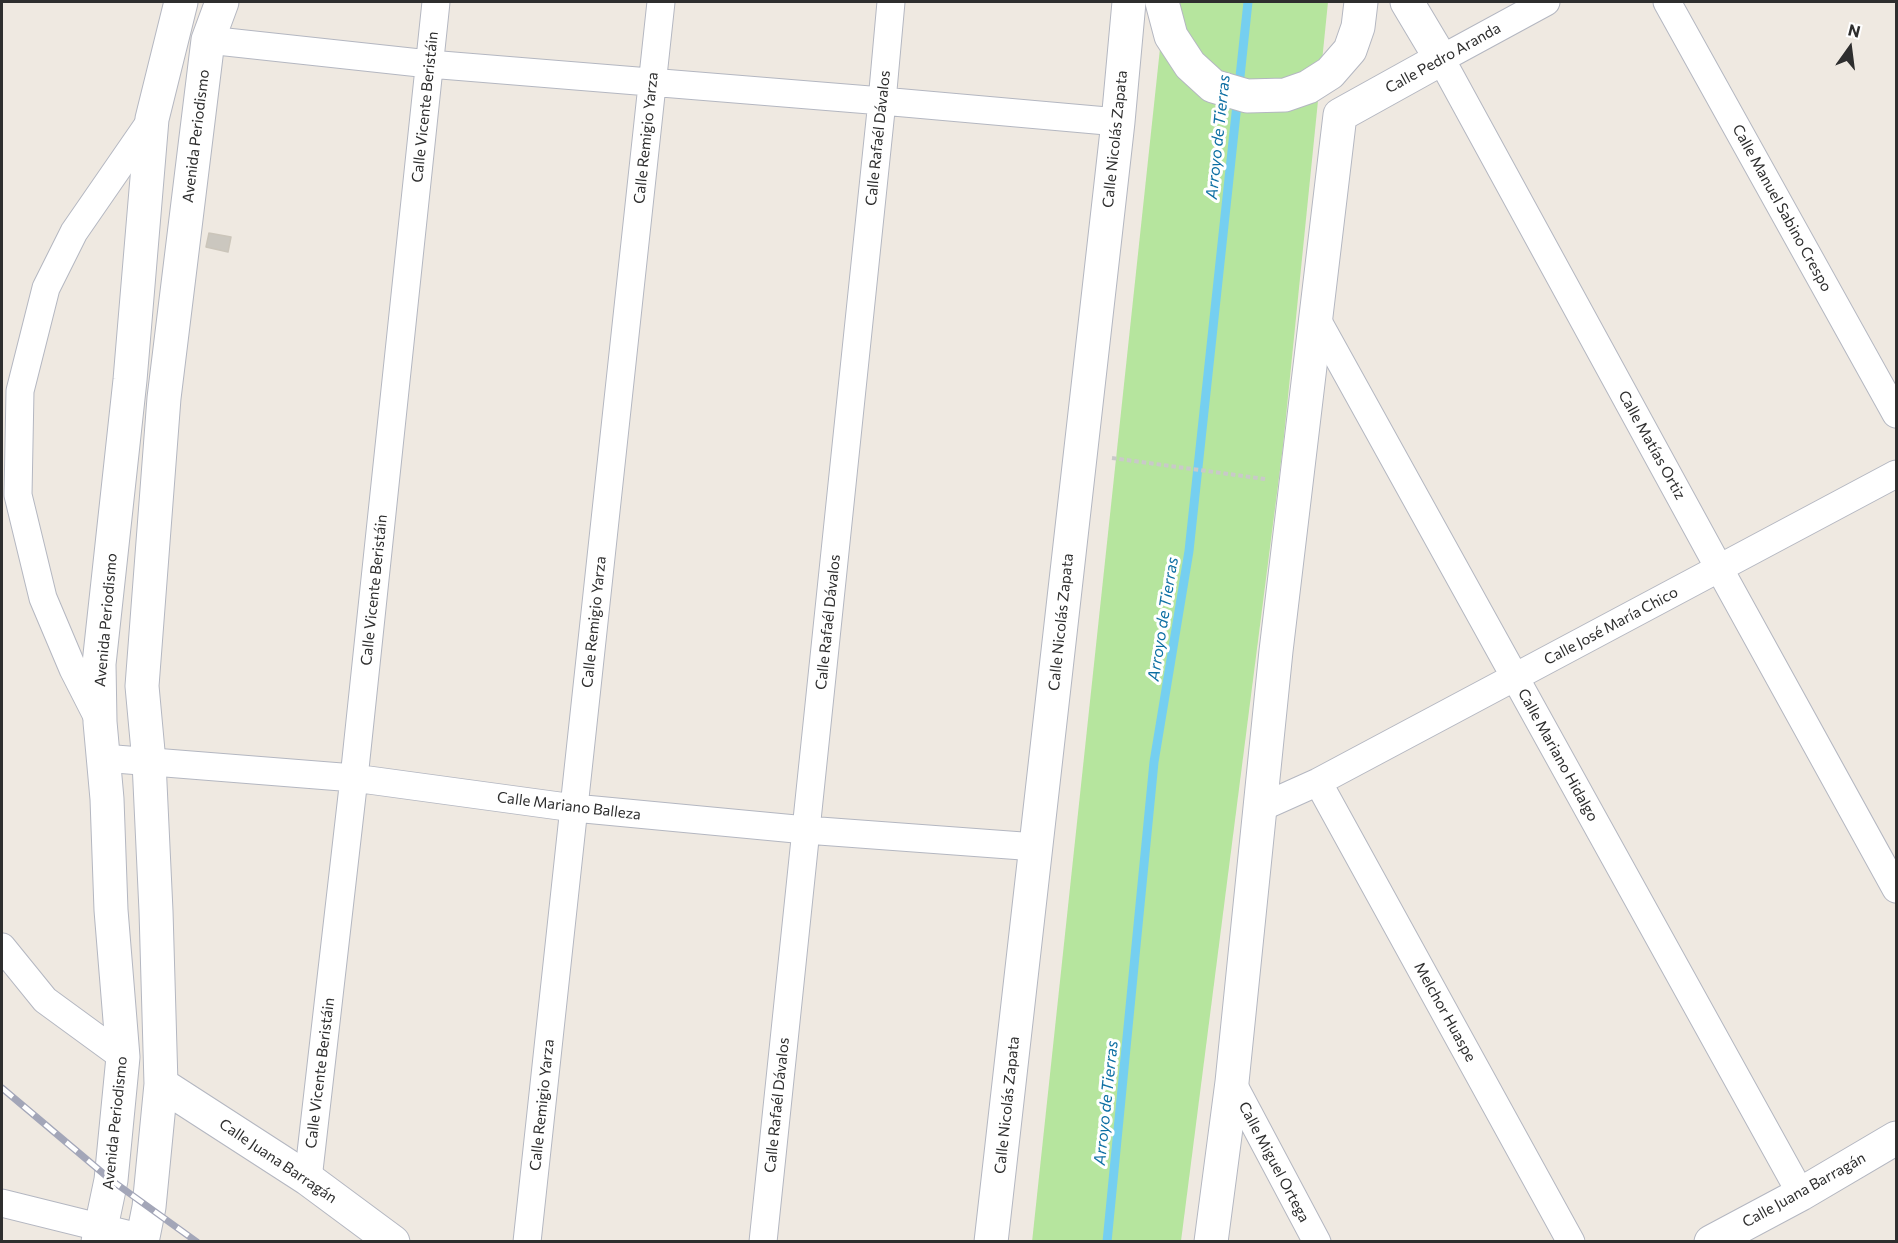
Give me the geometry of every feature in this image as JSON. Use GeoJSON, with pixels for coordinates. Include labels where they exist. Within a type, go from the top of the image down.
{"type":"FeatureCollection","features":[{"type":"Feature","properties":{"kind":"street","name":"Avenida Periodismo"},"geometry":{"type":"LineString","coordinates":[[99,1235],[111,1180],[123,1058],[111,910],[107,799],[100,722],[99,664],[130,380],[152,118],[181,2]]}},
{"type":"Feature","properties":{"kind":"street","name":"Avenida Periodismo"},"geometry":{"type":"LineString","coordinates":[[142,1240],[150,1207],[161,1084],[156,910],[142,686],[164,398],[208,40],[222,2]]}},
{"type":"Feature","properties":{"kind":"street","name":"Calle Vicente Beristáin"},"geometry":{"type":"LineString","coordinates":[[308,1179],[354,778],[436,2]]}},
{"type":"Feature","properties":{"kind":"street","name":"Calle Remigio Yarza"},"geometry":{"type":"LineString","coordinates":[[527,1242],[661,2]]}},
{"type":"Feature","properties":{"kind":"street","name":"Calle Rafaél Dávalos"},"geometry":{"type":"LineString","coordinates":[[763,1242],[891,2]]}},
{"type":"Feature","properties":{"kind":"street","name":"Calle Nicolás Zapata"},"geometry":{"type":"LineString","coordinates":[[992,1242],[1130,2]]}},
{"type":"Feature","properties":{"kind":"street"},"geometry":{"type":"LineString","coordinates":[[1162,2],[1172,36],[1190,65],[1213,86],[1247,96],[1285,95],[1308,87],[1330,73],[1350,50],[1358,27],[1361,2]]}},
{"type":"Feature","properties":{"kind":"street","name":"Calle Matías Ortiz"},"geometry":{"type":"LineString","coordinates":[[1407,2],[1441,59],[1896,889]]}},
{"type":"Feature","properties":{"kind":"street","name":"Calle Pedro Aranda"},"geometry":{"type":"LineString","coordinates":[[1316,316],[1340,115],[1546,2]]}},
{"type":"Feature","properties":{"kind":"street","name":"Calle Manuel Sabino Crespo"},"geometry":{"type":"LineString","coordinates":[[1667,2],[1896,414]]}},
{"type":"Feature","properties":{"kind":"street"},"geometry":{"type":"LineString","coordinates":[[208,40],[429,64],[1118,122]]}},
{"type":"Feature","properties":{"kind":"street"},"geometry":{"type":"LineString","coordinates":[[100,722],[64,649],[43,598],[18,495],[11,390],[46,288],[74,232],[152,118]]}},
{"type":"Feature","properties":{"kind":"street"},"geometry":{"type":"LineString","coordinates":[[1211,1242],[1232,1082],[1276,651],[1316,316]]}},
{"type":"Feature","properties":{"kind":"street","name":"Calle Mariano Hidalgo"},"geometry":{"type":"LineString","coordinates":[[1316,316],[1801,1194]]}},
{"type":"Feature","properties":{"kind":"street","name":"Calle José María Chico"},"geometry":{"type":"LineString","coordinates":[[1260,808],[1318,782],[1896,474]]}},
{"type":"Feature","properties":{"kind":"street","name":"Calle Mariano Balleza"},"geometry":{"type":"LineString","coordinates":[[103,758],[354,778],[574,808],[806,831],[1036,847]]}},
{"type":"Feature","properties":{"kind":"street","name":"Melchor Huaspe"},"geometry":{"type":"LineString","coordinates":[[1318,782],[1571,1242]]}},
{"type":"Feature","properties":{"kind":"street"},"geometry":{"type":"LineString","coordinates":[[2,947],[45,999],[123,1058]]}},
{"type":"Feature","properties":{"kind":"street","name":"Calle Miguel Ortega"},"geometry":{"type":"LineString","coordinates":[[1232,1082],[1317,1242]]}},
{"type":"Feature","properties":{"kind":"street","name":"Calle Juana Barragán"},"geometry":{"type":"LineString","coordinates":[[161,1084],[308,1179],[393,1242]]}},
{"type":"Feature","properties":{"kind":"street","name":"Calle Juana Barragán"},"geometry":{"type":"LineString","coordinates":[[1711,1242],[1801,1194],[1896,1138]]}},
{"type":"Feature","properties":{"kind":"street"},"geometry":{"type":"LineString","coordinates":[[2,1203],[99,1235],[142,1240]]}},
{"type":"Feature","properties":{"kind":"path"},"geometry":{"type":"LineString","coordinates":[[1147,463],[1248,475]]}},
{"type":"Feature","properties":{"kind":"green space"},"geometry":{"type":"Polygon","coordinates":[[[1165,2],[1328,2],[1283,446],[1181,1241],[1032,1242],[1165,2]]]}},
{"type":"Feature","properties":{"kind":"building"},"geometry":{"type":"Polygon","coordinates":[[[209,233],[231,237],[228,252],[206,247],[209,233]]]}},
{"type":"Feature","properties":{"kind":"waterway","name":"Arroyo de Tierras"},"geometry":{"type":"LineString","coordinates":[[1107,1242],[1154,762],[1189,551],[1248,2]]}},
{"type":"Feature","properties":{"kind":"railway"},"geometry":{"type":"LineString","coordinates":[[2,1088],[111,1180],[197,1242]]}}]}
